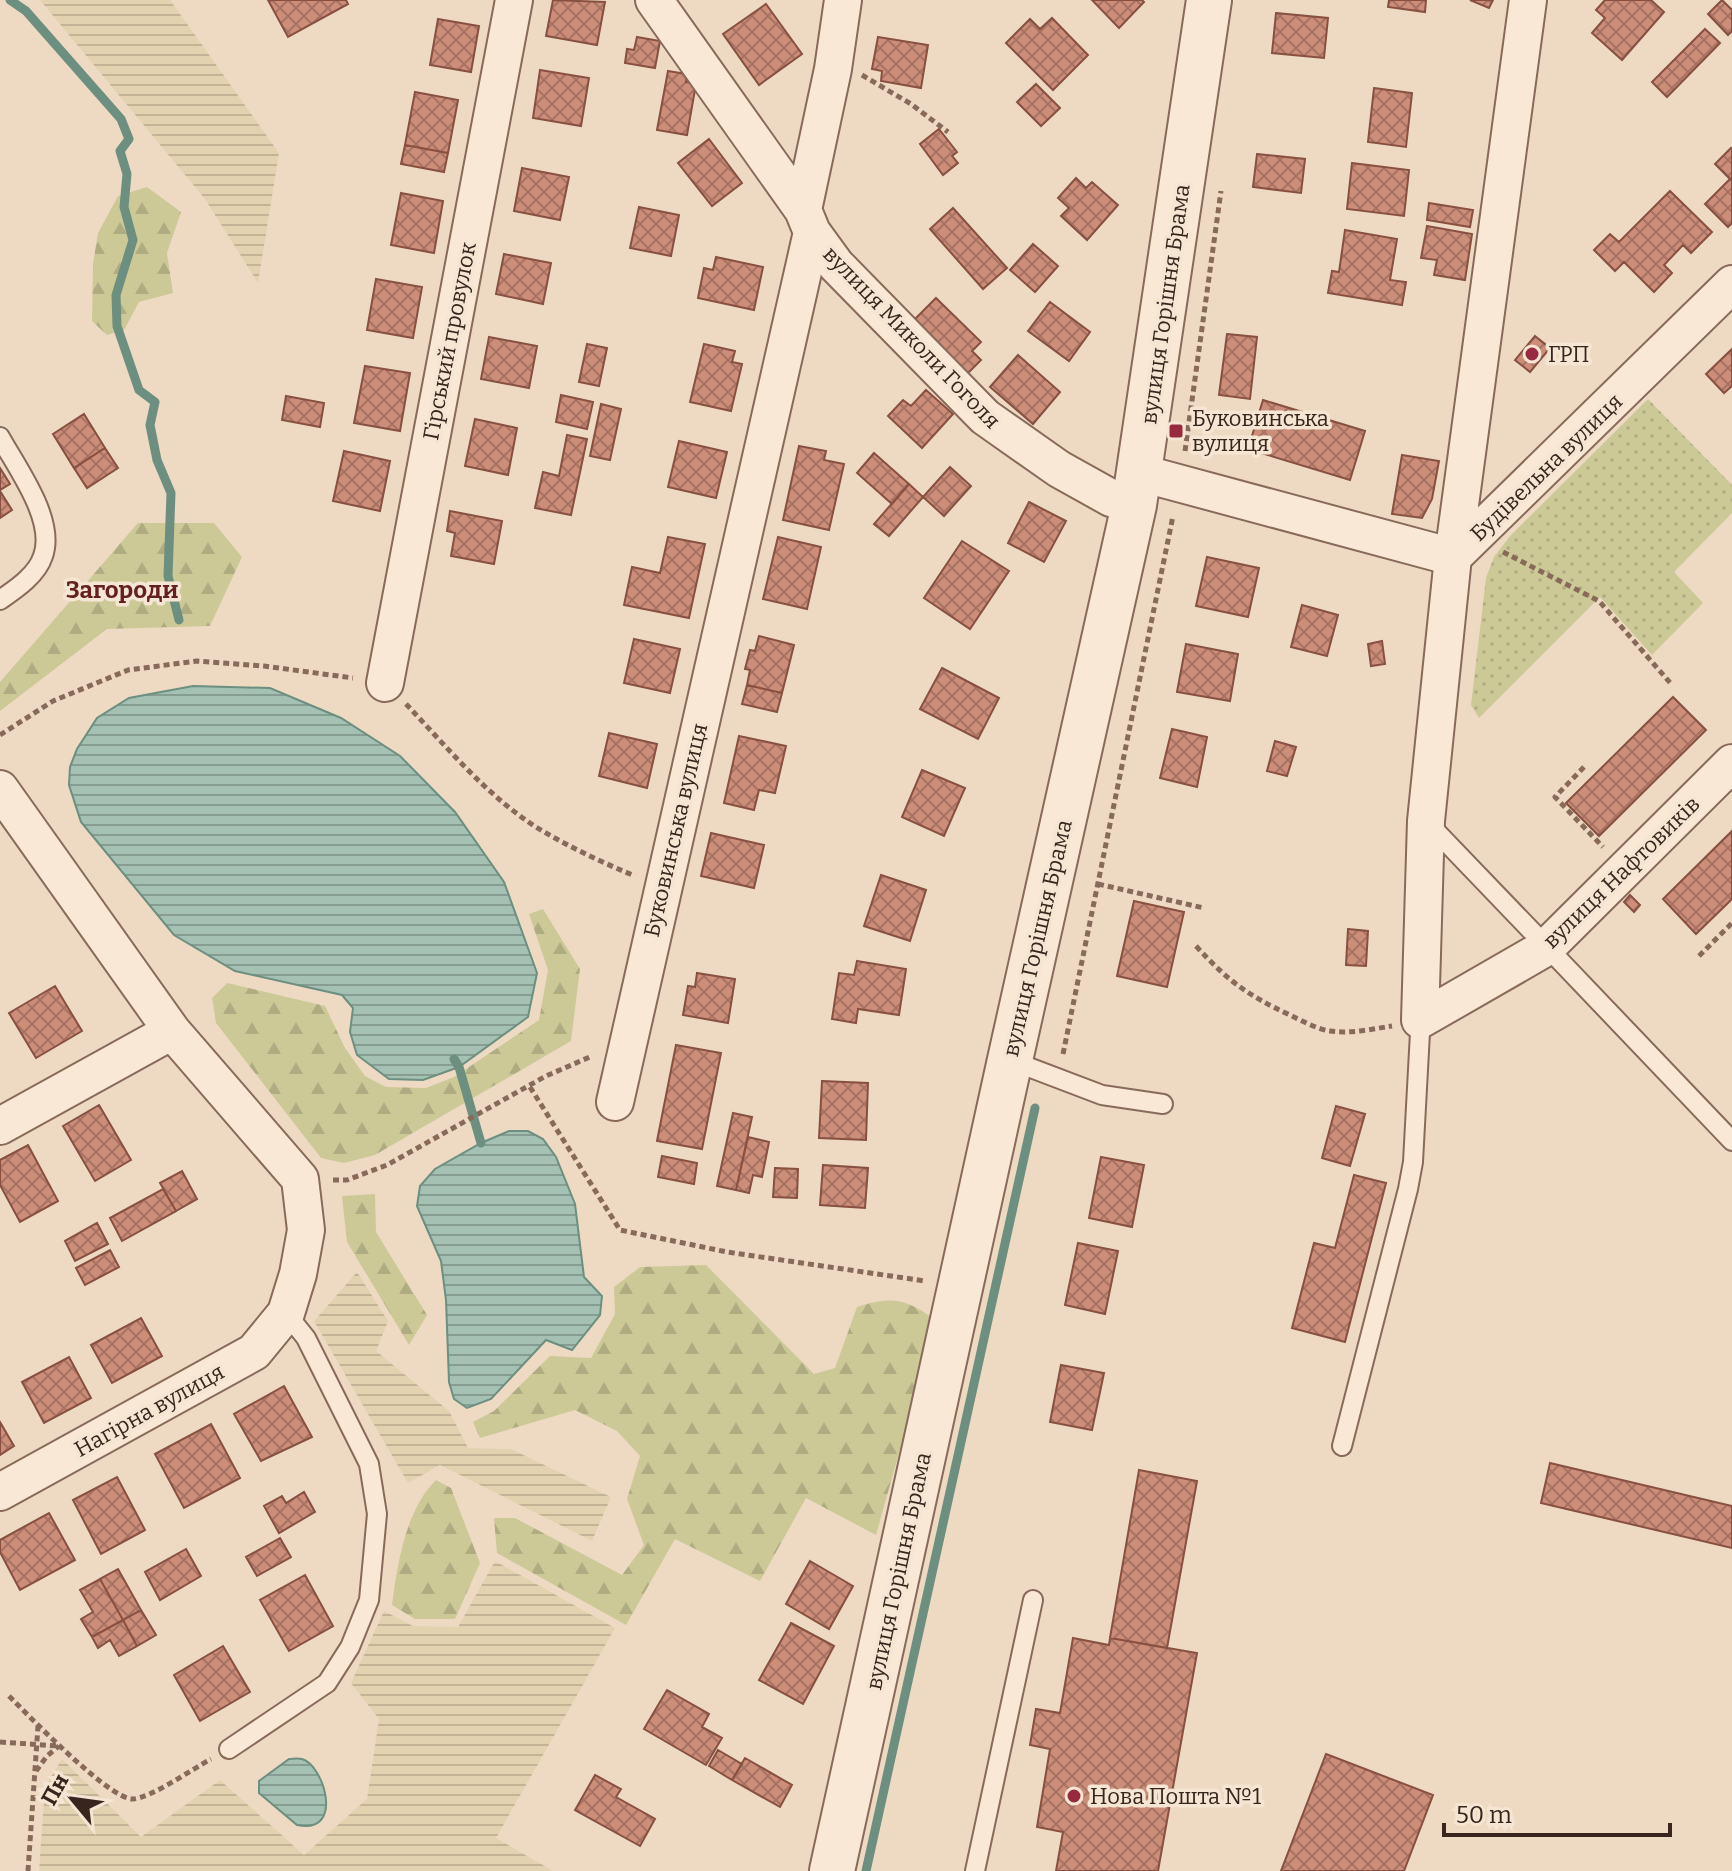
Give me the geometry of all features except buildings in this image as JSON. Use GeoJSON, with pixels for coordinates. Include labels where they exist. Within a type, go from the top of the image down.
{"type":"FeatureCollection","features":[{"type":"Feature","properties":{"kind":"street","name":"Гірський провулок"},"geometry":{"type":"LineString","coordinates":[[385,683],[514,0]]}},
{"type":"Feature","properties":{"kind":"street","name":"вулиця Миколи Гоголя"},"geometry":{"type":"LineString","coordinates":[[654,0],[836,265],[985,417],[1059,469],[1111,498],[1138,489]]}},
{"type":"Feature","properties":{"kind":"street","name":"Буковинська вулиця"},"geometry":{"type":"LineString","coordinates":[[615,1102],[808,221],[843,0]]}},
{"type":"Feature","properties":{"kind":"street","name":"вулиця Горішня Брама"},"geometry":{"type":"LineString","coordinates":[[832,1871],[1138,489],[1209,0]]}},
{"type":"Feature","properties":{"kind":"street"},"geometry":{"type":"LineString","coordinates":[[1426,821],[1537,6]]}},
{"type":"Feature","properties":{"kind":"street","name":"Будівельна вулиця"},"geometry":{"type":"LineString","coordinates":[[1138,489],[1463,548],[1732,284]]}},
{"type":"Feature","properties":{"kind":"street","name":"вулиця Нафтовиків"},"geometry":{"type":"LineString","coordinates":[[1547,947],[1732,763]]}},
{"type":"Feature","properties":{"kind":"street"},"geometry":{"type":"LineString","coordinates":[[0,789],[172,1031],[300,1179],[306,1230],[298,1274],[286,1313]]}},
{"type":"Feature","properties":{"kind":"street"},"geometry":{"type":"LineString","coordinates":[[0,1126],[172,1031]]}},
{"type":"Feature","properties":{"kind":"street","name":"Нагірна вулиця"},"geometry":{"type":"LineString","coordinates":[[0,1492],[254,1352],[286,1313]]}},
{"type":"Feature","properties":{"kind":"lane"},"geometry":{"type":"LineString","coordinates":[[0,437],[36,501],[46,531],[43,557],[25,582],[0,600]]}},
{"type":"Feature","properties":{"kind":"lane"},"geometry":{"type":"LineString","coordinates":[[1426,821],[1728,1130]]}},
{"type":"Feature","properties":{"kind":"lane"},"geometry":{"type":"LineString","coordinates":[[1342,1446],[1413,1162],[1426,821]]}},
{"type":"Feature","properties":{"kind":"lane"},"geometry":{"type":"LineString","coordinates":[[1420,1020],[1547,947]]}},
{"type":"Feature","properties":{"kind":"lane"},"geometry":{"type":"LineString","coordinates":[[1010,1060],[1102,1095],[1163,1104]]}},
{"type":"Feature","properties":{"kind":"lane"},"geometry":{"type":"LineString","coordinates":[[229,1749],[327,1683],[350,1647],[369,1600],[377,1514],[369,1464],[306,1338],[286,1313]]}},
{"type":"Feature","properties":{"kind":"lane"},"geometry":{"type":"LineString","coordinates":[[975,1871],[1033,1600]]}},
{"type":"Feature","properties":{"kind":"path"},"geometry":{"type":"LineString","coordinates":[[833,69],[864,76],[911,104],[948,132]]}},
{"type":"Feature","properties":{"kind":"path"},"geometry":{"type":"LineString","coordinates":[[1463,548],[1599,601],[1672,685]]}},
{"type":"Feature","properties":{"kind":"path"},"geometry":{"type":"LineString","coordinates":[[0,735],[53,701],[128,670],[156,666],[197,661],[238,664],[385,683],[482,784],[533,825],[596,860],[662,888]]}},
{"type":"Feature","properties":{"kind":"path"},"geometry":{"type":"LineString","coordinates":[[1584,767],[1555,797],[1626,869]]}},
{"type":"Feature","properties":{"kind":"path"},"geometry":{"type":"LineString","coordinates":[[1098,884],[1204,908]]}},
{"type":"Feature","properties":{"kind":"path"},"geometry":{"type":"LineString","coordinates":[[1699,956],[1732,923]]}},
{"type":"Feature","properties":{"kind":"path"},"geometry":{"type":"LineString","coordinates":[[1196,946],[1241,990],[1301,1021],[1328,1031],[1352,1032],[1420,1020]]}},
{"type":"Feature","properties":{"kind":"path"},"geometry":{"type":"LineString","coordinates":[[300,1179],[347,1180],[387,1165],[546,1076],[588,1057],[627,1048]]}},
{"type":"Feature","properties":{"kind":"path"},"geometry":{"type":"LineString","coordinates":[[530,1087],[620,1230],[727,1252],[916,1280]]}},
{"type":"Feature","properties":{"kind":"path"},"geometry":{"type":"LineString","coordinates":[[9,1696],[59,1746],[118,1796],[132,1799],[145,1795],[229,1749]]}},
{"type":"Feature","properties":{"kind":"path"},"geometry":{"type":"LineString","coordinates":[[28,1871],[38,1725]]}},
{"type":"Feature","properties":{"kind":"path"},"geometry":{"type":"LineString","coordinates":[[0,1742],[59,1746]]}},
{"type":"Feature","properties":{"kind":"path"},"geometry":{"type":"LineString","coordinates":[[35,1772],[59,1746]]}},
{"type":"Feature","properties":{"kind":"shaded area"},"geometry":{"type":"Polygon","coordinates":[[[40,0],[170,0],[279,153],[258,283],[205,199],[40,0]]]}},
{"type":"Feature","properties":{"kind":"shaded area"},"geometry":{"type":"Polygon","coordinates":[[[193,686],[270,688],[341,718],[400,756],[455,812],[504,882],[537,973],[528,1017],[459,1067],[423,1080],[389,1079],[357,1055],[350,1032],[353,1008],[342,995],[235,971],[174,935],[81,822],[69,785],[70,767],[77,749],[97,718],[129,698],[193,686]]]}},
{"type":"Feature","properties":{"kind":"shaded area"},"geometry":{"type":"Polygon","coordinates":[[[509,1131],[528,1131],[543,1139],[556,1157],[575,1204],[584,1277],[602,1296],[600,1315],[572,1350],[546,1340],[491,1399],[467,1408],[454,1399],[449,1382],[446,1300],[441,1261],[417,1206],[420,1186],[435,1169],[509,1131]]]}},
{"type":"Feature","properties":{"kind":"shaded area"},"geometry":{"type":"Polygon","coordinates":[[[357,1272],[388,1321],[376,1351],[449,1411],[468,1448],[511,1449],[611,1497],[592,1541],[440,1465],[408,1483],[314,1321],[357,1272]]]}},
{"type":"Feature","properties":{"kind":"shaded area"},"geometry":{"type":"Polygon","coordinates":[[[495,1561],[615,1628],[496,1838],[553,1871],[39,1871],[45,1787],[62,1759],[141,1837],[220,1780],[304,1855],[367,1799],[379,1719],[351,1683],[384,1611],[413,1626],[458,1627],[495,1561]]]}},
{"type":"Feature","properties":{"kind":"shaded area"},"geometry":{"type":"Polygon","coordinates":[[[289,1759],[302,1759],[310,1764],[323,1785],[325,1810],[321,1820],[312,1825],[297,1825],[259,1793],[259,1781],[289,1759]]]}},
{"type":"Feature","properties":{"kind":"green space"},"geometry":{"type":"Polygon","coordinates":[[[147,187],[181,212],[167,253],[173,293],[139,302],[124,330],[107,335],[92,321],[93,264],[98,233],[118,196],[147,187]]]}},
{"type":"Feature","properties":{"kind":"green space"},"geometry":{"type":"Polygon","coordinates":[[[1648,399],[1732,485],[1732,513],[1674,572],[1703,603],[1652,655],[1600,597],[1479,718],[1471,705],[1486,578],[1494,557],[1510,536],[1648,399]]]}},
{"type":"Feature","properties":{"kind":"green space"},"geometry":{"type":"Polygon","coordinates":[[[138,523],[214,523],[242,557],[210,626],[107,629],[0,711],[0,682],[138,523]]]}},
{"type":"Feature","properties":{"kind":"green space"},"geometry":{"type":"Polygon","coordinates":[[[543,909],[580,969],[571,1041],[375,1155],[344,1163],[321,1158],[216,1023],[212,998],[227,983],[325,1006],[345,1048],[365,1076],[386,1087],[426,1088],[454,1077],[539,1020],[548,970],[529,914],[543,909]]]}},
{"type":"Feature","properties":{"kind":"green space"},"geometry":{"type":"Polygon","coordinates":[[[375,1194],[376,1232],[427,1315],[409,1345],[347,1242],[342,1196],[375,1194]]]}},
{"type":"Feature","properties":{"kind":"green space"},"geometry":{"type":"Polygon","coordinates":[[[706,1265],[814,1374],[835,1368],[857,1307],[880,1301],[898,1301],[936,1321],[876,1535],[806,1498],[760,1581],[675,1539],[626,1625],[497,1553],[494,1518],[515,1518],[622,1575],[644,1545],[627,1499],[640,1456],[617,1431],[575,1410],[480,1438],[473,1422],[494,1411],[550,1356],[591,1358],[615,1314],[614,1287],[640,1267],[706,1265]]]}},
{"type":"Feature","properties":{"kind":"green space"},"geometry":{"type":"Polygon","coordinates":[[[436,1480],[451,1488],[480,1563],[455,1619],[415,1619],[392,1605],[394,1589],[410,1522],[417,1506],[436,1480]]]}},
{"type":"Feature","properties":{"kind":"waterway"},"geometry":{"type":"LineString","coordinates":[[10,0],[26,11],[121,119],[129,139],[120,151],[127,174],[124,207],[133,240],[116,295],[117,326],[139,390],[155,402],[150,425],[157,460],[171,493],[168,576],[179,620]]}},
{"type":"Feature","properties":{"kind":"waterway"},"geometry":{"type":"LineString","coordinates":[[454,1059],[481,1143]]}},
{"type":"Feature","properties":{"kind":"waterway"},"geometry":{"type":"LineString","coordinates":[[866,1871],[1035,1108]]}},
{"type":"Feature","properties":{"kind":"place","name":"ГРП"},"geometry":{"type":"Point","coordinates":[1532,354]}},
{"type":"Feature","properties":{"kind":"place","name":"Буковинська вулиця"},"geometry":{"type":"Point","coordinates":[1176,431]}},
{"type":"Feature","properties":{"kind":"place","name":"Нова Пошта №1"},"geometry":{"type":"Point","coordinates":[1074,1796]}},
{"type":"Feature","properties":{"kind":"district","name":"Загороди"},"geometry":{"type":"Point","coordinates":[122,590]}}]}
